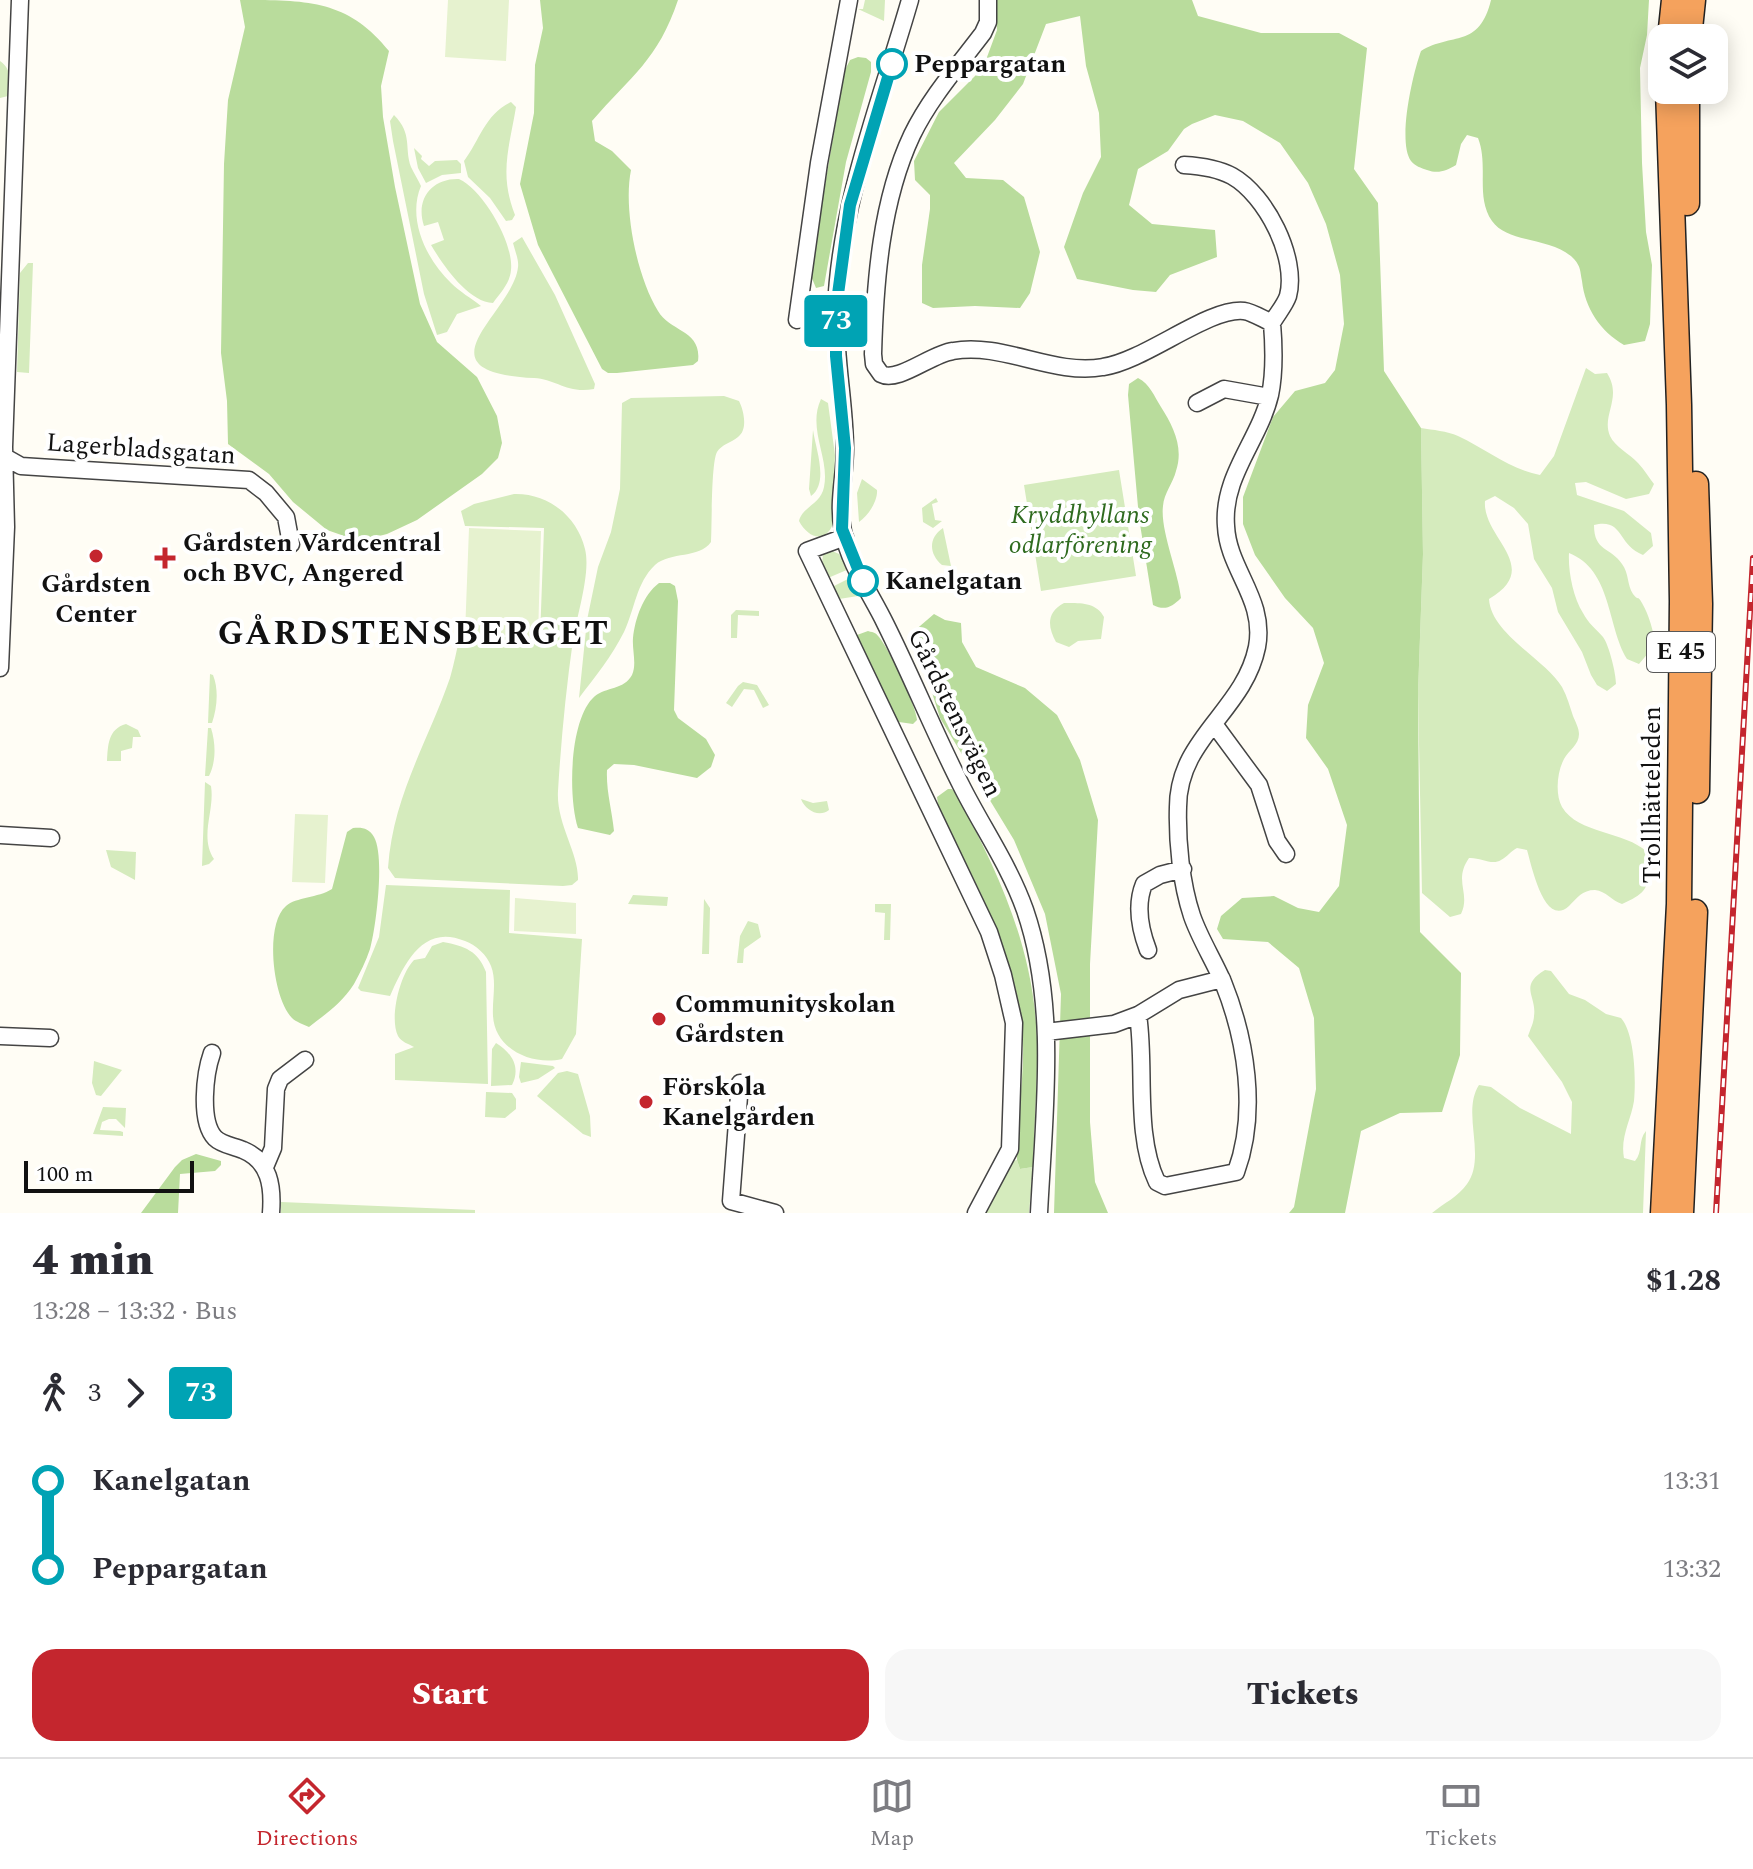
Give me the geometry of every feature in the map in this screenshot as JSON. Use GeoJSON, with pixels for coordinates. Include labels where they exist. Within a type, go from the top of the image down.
{"type":"FeatureCollection","features":[{"type":"Feature","properties":{"kind":"highway"},"geometry":{"type":"LineString","coordinates":[[1671,24],[1674,0]]}},
{"type":"Feature","properties":{"kind":"highway"},"geometry":{"type":"LineString","coordinates":[[1690,24],[1693,0]]}},
{"type":"Feature","properties":{"kind":"highway","name":"Trollhätteleden"},"geometry":{"type":"LineString","coordinates":[[1663,1213],[1679,904],[1682,601],[1668,104]]}},
{"type":"Feature","properties":{"kind":"highway","name":"Trollhätteleden"},"geometry":{"type":"LineString","coordinates":[[1681,1213],[1694,955],[1700,604],[1687,104]]}},
{"type":"Feature","properties":{"kind":"street"},"geometry":{"type":"LineString","coordinates":[[0,668],[6,527],[2,458],[8,56],[20,0]]}},
{"type":"Feature","properties":{"kind":"street"},"geometry":{"type":"LineString","coordinates":[[797,320],[819,163],[849,0]]}},
{"type":"Feature","properties":{"kind":"street","name":"Gårdstensvägen"},"geometry":{"type":"LineString","coordinates":[[910,0],[860,166],[840,264],[836,356],[845,448],[841,512],[845,537],[857,569],[949,760],[1020,896],[1032,933],[1041,974],[1046,1032],[1039,1213]]}},
{"type":"Feature","properties":{"kind":"street"},"geometry":{"type":"LineString","coordinates":[[988,0],[989,12],[983,33],[924,113],[904,156],[891,200],[878,268],[873,354],[874,364],[881,374],[895,377],[935,356],[972,349],[1085,369],[1105,367],[1122,363],[1220,314],[1245,310],[1272,323]]}},
{"type":"Feature","properties":{"kind":"street"},"geometry":{"type":"LineString","coordinates":[[1138,1015],[1143,1110],[1148,1149],[1157,1182],[1165,1186],[1236,1172],[1247,1111],[1247,1087],[1235,1014],[1191,911],[1183,869],[1178,791],[1185,766],[1197,744],[1246,677],[1256,648],[1259,626],[1256,607],[1225,529],[1226,500],[1236,468],[1269,397],[1275,357],[1272,323],[1288,298],[1290,276],[1279,234],[1255,193],[1233,177],[1208,167],[1184,165]]}},
{"type":"Feature","properties":{"kind":"street"},"geometry":{"type":"LineString","coordinates":[[1197,403],[1224,389],[1269,397]]}},
{"type":"Feature","properties":{"kind":"street","name":"Lagerbladsgatan"},"geometry":{"type":"LineString","coordinates":[[2,458],[21,466],[249,480],[266,493],[286,517],[291,544]]}},
{"type":"Feature","properties":{"kind":"street"},"geometry":{"type":"LineString","coordinates":[[845,537],[807,551],[989,932],[1014,1023],[1010,1149],[976,1213]]}},
{"type":"Feature","properties":{"kind":"street"},"geometry":{"type":"LineString","coordinates":[[1214,724],[1259,785],[1277,841],[1286,854]]}},
{"type":"Feature","properties":{"kind":"street"},"geometry":{"type":"LineString","coordinates":[[0,835],[51,838]]}},
{"type":"Feature","properties":{"kind":"street"},"geometry":{"type":"LineString","coordinates":[[1148,950],[1142,934],[1139,896],[1150,879],[1183,869]]}},
{"type":"Feature","properties":{"kind":"street"},"geometry":{"type":"LineString","coordinates":[[1046,1032],[1105,1026],[1138,1015],[1179,990],[1222,979]]}},
{"type":"Feature","properties":{"kind":"street"},"geometry":{"type":"LineString","coordinates":[[0,1036],[50,1038]]}},
{"type":"Feature","properties":{"kind":"street"},"geometry":{"type":"LineString","coordinates":[[212,1053],[205,1086],[211,1132],[220,1143],[253,1156],[265,1167],[271,1186],[271,1213]]}},
{"type":"Feature","properties":{"kind":"street"},"geometry":{"type":"LineString","coordinates":[[265,1167],[273,1148],[276,1089],[280,1079],[305,1060]]}},
{"type":"Feature","properties":{"kind":"street"},"geometry":{"type":"LineString","coordinates":[[740,1083],[731,1201],[775,1213]]}},
{"type":"Feature","properties":{"kind":"green space"},"geometry":{"type":"Polygon","coordinates":[[[240,0],[325,6],[358,22],[389,51],[381,86],[383,117],[420,304],[437,342],[477,377],[497,416],[502,443],[498,458],[482,474],[417,520],[387,534],[367,539],[350,538],[327,530],[293,502],[269,474],[228,444],[221,353],[224,164],[228,100],[245,27],[240,0]]]}},
{"type":"Feature","properties":{"kind":"green space"},"geometry":{"type":"Polygon","coordinates":[[[448,0],[509,0],[506,61],[445,57],[448,0]]]}},
{"type":"Feature","properties":{"kind":"green space"},"geometry":{"type":"Polygon","coordinates":[[[540,0],[678,0],[652,53],[592,121],[595,141],[612,151],[631,170],[630,223],[638,262],[658,311],[695,343],[698,361],[693,365],[617,373],[602,369],[538,245],[520,184],[534,113],[535,65],[543,28],[540,0]]]}},
{"type":"Feature","properties":{"kind":"green space"},"geometry":{"type":"Polygon","coordinates":[[[865,0],[885,0],[884,21],[858,9],[863,9],[865,0]]]}},
{"type":"Feature","properties":{"kind":"green space"},"geometry":{"type":"Polygon","coordinates":[[[995,0],[1192,0],[1198,16],[1261,33],[1339,33],[1367,48],[1354,169],[1378,203],[1384,371],[1421,428],[1423,554],[1418,693],[1420,932],[1461,973],[1460,1055],[1442,1112],[1400,1113],[1361,1131],[1345,1213],[1289,1213],[1294,1207],[1316,1089],[1314,1018],[1299,968],[1268,942],[1223,939],[1217,929],[1221,916],[1242,898],[1274,896],[1298,908],[1319,912],[1339,886],[1347,825],[1328,769],[1306,738],[1308,705],[1324,663],[1313,628],[1285,598],[1255,555],[1243,524],[1243,497],[1273,417],[1295,391],[1325,383],[1335,370],[1344,324],[1340,275],[1326,224],[1308,183],[1280,143],[1243,121],[1215,115],[1184,129],[1168,151],[1138,169],[1129,205],[1152,224],[1215,230],[1217,257],[1170,275],[1156,292],[1077,279],[1064,247],[1083,193],[1101,157],[1099,113],[1086,66],[1080,16],[1046,24],[1023,84],[995,120],[954,163],[966,178],[1003,180],[1024,197],[1040,252],[1030,293],[1020,308],[933,308],[922,303],[922,265],[930,195],[915,180],[914,161],[939,112],[983,68],[997,30],[995,0]]]}},
{"type":"Feature","properties":{"kind":"green space"},"geometry":{"type":"Polygon","coordinates":[[[1491,0],[1649,0],[1647,35],[1640,68],[1646,232],[1652,265],[1650,324],[1645,341],[1624,345],[1601,326],[1586,300],[1580,269],[1574,259],[1555,247],[1509,234],[1492,221],[1484,201],[1478,138],[1467,135],[1461,144],[1456,165],[1445,170],[1431,171],[1411,161],[1407,151],[1406,123],[1421,51],[1472,33],[1486,15],[1491,0]]]}},
{"type":"Feature","properties":{"kind":"green space"},"geometry":{"type":"Polygon","coordinates":[[[858,57],[871,62],[871,72],[846,162],[824,286],[816,288],[811,276],[813,257],[844,72],[850,60],[858,57]]]}},
{"type":"Feature","properties":{"kind":"green space"},"geometry":{"type":"Polygon","coordinates":[[[0,61],[9,72],[10,81],[8,96],[0,98],[0,61]]]}},
{"type":"Feature","properties":{"kind":"green space"},"geometry":{"type":"Polygon","coordinates":[[[511,102],[516,107],[506,174],[515,215],[512,220],[506,221],[490,198],[468,177],[464,161],[489,120],[511,102]]]}},
{"type":"Feature","properties":{"kind":"green space"},"geometry":{"type":"Polygon","coordinates":[[[394,115],[404,128],[411,167],[421,186],[416,212],[421,238],[442,273],[481,306],[457,314],[447,332],[437,335],[424,294],[393,141],[390,121],[394,115]]]}},
{"type":"Feature","properties":{"kind":"green space"},"geometry":{"type":"Polygon","coordinates":[[[414,148],[429,166],[435,161],[457,160],[461,164],[461,173],[442,175],[426,183],[418,168],[414,148]]]}},
{"type":"Feature","properties":{"kind":"green space"},"geometry":{"type":"Polygon","coordinates":[[[459,179],[487,206],[508,246],[510,275],[493,303],[474,296],[442,262],[431,245],[444,240],[438,222],[424,226],[422,207],[428,192],[441,182],[459,179]]]}},
{"type":"Feature","properties":{"kind":"green space"},"geometry":{"type":"Polygon","coordinates":[[[522,237],[555,295],[595,384],[594,389],[576,390],[542,379],[498,373],[479,364],[474,352],[479,337],[513,284],[518,264],[513,243],[522,237]]]}},
{"type":"Feature","properties":{"kind":"green space"},"geometry":{"type":"Polygon","coordinates":[[[28,263],[33,263],[29,373],[17,372],[20,273],[28,263]]]}},
{"type":"Feature","properties":{"kind":"green space"},"geometry":{"type":"Polygon","coordinates":[[[1586,368],[1595,374],[1607,373],[1613,390],[1608,421],[1610,436],[1640,465],[1654,484],[1649,494],[1626,499],[1586,482],[1575,483],[1577,495],[1624,511],[1651,533],[1653,546],[1643,555],[1635,551],[1611,525],[1594,525],[1600,545],[1618,559],[1631,590],[1647,613],[1655,645],[1639,664],[1627,659],[1601,585],[1583,561],[1569,553],[1570,576],[1579,607],[1603,637],[1613,666],[1616,684],[1607,691],[1597,685],[1558,612],[1552,588],[1534,559],[1528,524],[1514,508],[1495,496],[1485,501],[1487,515],[1511,564],[1511,575],[1504,587],[1489,599],[1492,612],[1508,635],[1562,687],[1578,727],[1577,741],[1564,759],[1558,776],[1558,796],[1562,807],[1569,816],[1590,828],[1627,840],[1647,852],[1648,879],[1639,895],[1622,904],[1602,892],[1590,890],[1560,911],[1552,909],[1540,892],[1527,850],[1517,848],[1497,862],[1469,858],[1462,874],[1464,907],[1461,914],[1450,917],[1422,893],[1418,693],[1423,554],[1421,428],[1454,434],[1508,463],[1540,475],[1554,456],[1586,368]]]}},
{"type":"Feature","properties":{"kind":"green space"},"geometry":{"type":"Polygon","coordinates":[[[1138,378],[1154,395],[1170,422],[1178,445],[1178,462],[1164,501],[1163,516],[1181,598],[1165,608],[1153,605],[1139,518],[1128,395],[1129,384],[1138,378]]]}},
{"type":"Feature","properties":{"kind":"green space"},"geometry":{"type":"Polygon","coordinates":[[[724,396],[739,401],[744,425],[741,434],[719,449],[715,458],[711,542],[699,551],[662,561],[649,572],[619,641],[579,698],[587,620],[620,489],[622,403],[631,398],[724,396]]]}},
{"type":"Feature","properties":{"kind":"green space"},"geometry":{"type":"Polygon","coordinates":[[[821,399],[828,403],[835,455],[833,524],[826,534],[816,536],[799,521],[819,498],[824,487],[824,465],[816,421],[821,399]]]}},
{"type":"Feature","properties":{"kind":"green space"},"geometry":{"type":"Polygon","coordinates":[[[813,430],[820,475],[811,496],[809,489],[813,430]]]}},
{"type":"Feature","properties":{"kind":"green space","name":"Kryddhyllans odlarförening"},"geometry":{"type":"Polygon","coordinates":[[[1119,470],[1136,576],[1041,591],[1024,485],[1119,470]]]}},
{"type":"Feature","properties":{"kind":"green space"},"geometry":{"type":"Polygon","coordinates":[[[862,479],[877,490],[877,494],[872,508],[859,522],[857,493],[862,479]]]}},
{"type":"Feature","properties":{"kind":"green space"},"geometry":{"type":"Polygon","coordinates":[[[514,494],[538,498],[559,509],[575,526],[585,549],[585,582],[570,659],[558,791],[560,815],[575,859],[578,880],[572,885],[563,886],[395,878],[388,868],[397,817],[450,678],[460,635],[540,638],[544,528],[465,526],[461,511],[474,504],[514,494]]]}},
{"type":"Feature","properties":{"kind":"green space"},"geometry":{"type":"Polygon","coordinates":[[[936,498],[938,502],[932,504],[935,520],[942,521],[933,528],[923,522],[922,508],[936,498]]]}},
{"type":"Feature","properties":{"kind":"green space"},"geometry":{"type":"Polygon","coordinates":[[[469,528],[541,531],[538,637],[465,634],[469,528]]]}},
{"type":"Feature","properties":{"kind":"green space"},"geometry":{"type":"Polygon","coordinates":[[[943,528],[951,566],[942,565],[933,551],[935,536],[943,528]]]}},
{"type":"Feature","properties":{"kind":"green space"},"geometry":{"type":"Polygon","coordinates":[[[830,550],[839,554],[849,569],[828,578],[822,564],[823,554],[830,550]]]}},
{"type":"Feature","properties":{"kind":"green space"},"geometry":{"type":"Polygon","coordinates":[[[848,579],[858,596],[839,599],[832,587],[848,579]]]}},
{"type":"Feature","properties":{"kind":"green space"},"geometry":{"type":"Polygon","coordinates":[[[659,583],[675,586],[678,601],[674,710],[678,718],[706,739],[715,755],[711,767],[697,778],[614,764],[607,770],[607,778],[614,831],[610,835],[578,828],[572,779],[580,722],[595,696],[620,686],[632,675],[633,638],[638,615],[648,594],[659,583]]]}},
{"type":"Feature","properties":{"kind":"green space"},"geometry":{"type":"Polygon","coordinates":[[[1064,603],[1087,604],[1097,608],[1104,617],[1101,639],[1078,641],[1069,647],[1056,642],[1050,620],[1054,611],[1064,603]]]}},
{"type":"Feature","properties":{"kind":"green space"},"geometry":{"type":"Polygon","coordinates":[[[736,610],[759,611],[759,616],[738,615],[737,638],[731,638],[731,615],[736,610]]]}},
{"type":"Feature","properties":{"kind":"green space"},"geometry":{"type":"Polygon","coordinates":[[[934,614],[961,623],[962,642],[976,667],[1025,688],[1057,715],[1080,760],[1098,820],[1090,964],[1090,1122],[1095,1182],[1108,1213],[1054,1213],[1061,994],[1045,914],[1014,840],[940,718],[913,632],[934,614]]]}},
{"type":"Feature","properties":{"kind":"green space"},"geometry":{"type":"Polygon","coordinates":[[[868,631],[879,637],[901,677],[917,720],[913,724],[899,722],[857,641],[857,635],[868,631]]]}},
{"type":"Feature","properties":{"kind":"green space"},"geometry":{"type":"Polygon","coordinates":[[[210,674],[215,681],[217,699],[212,723],[208,723],[210,674]]]}},
{"type":"Feature","properties":{"kind":"green space"},"geometry":{"type":"Polygon","coordinates":[[[743,682],[757,685],[769,705],[763,708],[754,690],[744,689],[732,707],[726,703],[743,682]]]}},
{"type":"Feature","properties":{"kind":"green space"},"geometry":{"type":"Polygon","coordinates":[[[126,724],[138,730],[141,737],[133,737],[132,748],[121,751],[121,761],[107,761],[112,734],[126,724]]]}},
{"type":"Feature","properties":{"kind":"green space"},"geometry":{"type":"Polygon","coordinates":[[[208,728],[213,734],[214,753],[211,771],[209,776],[205,776],[208,728]]]}},
{"type":"Feature","properties":{"kind":"green space"},"geometry":{"type":"Polygon","coordinates":[[[205,782],[211,786],[208,841],[214,859],[202,866],[205,782]]]}},
{"type":"Feature","properties":{"kind":"green space"},"geometry":{"type":"Polygon","coordinates":[[[948,789],[957,795],[1000,882],[1029,972],[1037,1038],[1033,1167],[1020,1169],[1017,1160],[1023,1044],[1014,983],[994,924],[939,811],[937,797],[948,789]]]}},
{"type":"Feature","properties":{"kind":"green space"},"geometry":{"type":"Polygon","coordinates":[[[801,799],[813,803],[827,801],[829,810],[813,812],[801,799]]]}},
{"type":"Feature","properties":{"kind":"green space"},"geometry":{"type":"Polygon","coordinates":[[[295,814],[328,815],[325,883],[292,882],[295,814]]]}},
{"type":"Feature","properties":{"kind":"green space"},"geometry":{"type":"Polygon","coordinates":[[[353,828],[370,832],[379,860],[377,909],[370,949],[349,991],[309,1027],[292,1018],[280,995],[274,962],[275,929],[279,915],[286,906],[332,889],[347,832],[353,828]]]}},
{"type":"Feature","properties":{"kind":"green space"},"geometry":{"type":"Polygon","coordinates":[[[106,850],[136,852],[135,880],[111,867],[106,850]]]}},
{"type":"Feature","properties":{"kind":"green space"},"geometry":{"type":"Polygon","coordinates":[[[386,885],[510,890],[509,933],[582,939],[576,1034],[562,1059],[551,1061],[528,1057],[517,1053],[501,1038],[493,1016],[491,966],[481,951],[465,941],[450,937],[426,942],[409,960],[390,996],[361,991],[358,988],[379,937],[386,885]]]}},
{"type":"Feature","properties":{"kind":"green space"},"geometry":{"type":"Polygon","coordinates":[[[633,895],[668,897],[667,906],[628,904],[633,895]]]}},
{"type":"Feature","properties":{"kind":"green space"},"geometry":{"type":"Polygon","coordinates":[[[515,898],[576,903],[576,934],[514,931],[515,898]]]}},
{"type":"Feature","properties":{"kind":"green space"},"geometry":{"type":"Polygon","coordinates":[[[704,899],[710,908],[709,954],[702,954],[704,899]]]}},
{"type":"Feature","properties":{"kind":"green space"},"geometry":{"type":"Polygon","coordinates":[[[875,904],[891,904],[890,940],[884,940],[885,913],[875,912],[875,904]]]}},
{"type":"Feature","properties":{"kind":"green space"},"geometry":{"type":"Polygon","coordinates":[[[748,921],[758,924],[761,937],[744,949],[743,963],[737,963],[740,936],[748,921]]]}},
{"type":"Feature","properties":{"kind":"green space"},"geometry":{"type":"Polygon","coordinates":[[[443,942],[470,951],[486,972],[488,1084],[395,1080],[395,1054],[414,1047],[401,1040],[396,1028],[395,1008],[400,985],[414,960],[425,958],[432,946],[443,942]]]}},
{"type":"Feature","properties":{"kind":"green space"},"geometry":{"type":"Polygon","coordinates":[[[1545,970],[1551,971],[1569,994],[1606,1014],[1621,1018],[1626,1025],[1634,1058],[1635,1092],[1623,1150],[1624,1158],[1635,1161],[1646,1131],[1643,1213],[1432,1213],[1459,1193],[1473,1173],[1472,1108],[1479,1085],[1491,1087],[1520,1108],[1571,1134],[1572,1102],[1562,1082],[1528,1036],[1534,1016],[1530,986],[1545,970]]]}},
{"type":"Feature","properties":{"kind":"green space"},"geometry":{"type":"Polygon","coordinates":[[[496,1043],[507,1051],[515,1066],[512,1085],[491,1086],[492,1049],[496,1043]]]}},
{"type":"Feature","properties":{"kind":"green space"},"geometry":{"type":"Polygon","coordinates":[[[94,1061],[122,1070],[101,1096],[96,1095],[92,1083],[94,1061]]]}},
{"type":"Feature","properties":{"kind":"green space"},"geometry":{"type":"Polygon","coordinates":[[[521,1062],[555,1068],[538,1079],[521,1083],[521,1062]]]}},
{"type":"Feature","properties":{"kind":"green space"},"geometry":{"type":"Polygon","coordinates":[[[567,1071],[578,1074],[590,1116],[591,1137],[583,1134],[537,1096],[558,1073],[567,1071]]]}},
{"type":"Feature","properties":{"kind":"green space"},"geometry":{"type":"Polygon","coordinates":[[[486,1092],[512,1093],[516,1099],[516,1109],[505,1118],[485,1117],[486,1092]]]}},
{"type":"Feature","properties":{"kind":"green space"},"geometry":{"type":"Polygon","coordinates":[[[103,1107],[126,1108],[125,1128],[116,1119],[109,1119],[102,1122],[100,1130],[120,1131],[123,1136],[93,1134],[103,1107]]]}},
{"type":"Feature","properties":{"kind":"green space"},"geometry":{"type":"Polygon","coordinates":[[[196,1154],[221,1161],[221,1165],[215,1171],[180,1174],[178,1213],[141,1213],[175,1167],[196,1154]]]}},
{"type":"Feature","properties":{"kind":"green space"},"geometry":{"type":"Polygon","coordinates":[[[1017,1160],[1020,1169],[1033,1167],[1029,1213],[986,1213],[1013,1161],[1017,1160]]]}},
{"type":"Feature","properties":{"kind":"green space"},"geometry":{"type":"Polygon","coordinates":[[[281,1202],[475,1210],[475,1213],[281,1213],[281,1202]]]}},
{"type":"Feature","properties":{"kind":"railway"},"geometry":{"type":"LineString","coordinates":[[1716,1213],[1753,558]]}},
{"type":"Feature","properties":{"kind":"bus line","name":"73"},"geometry":{"type":"LineString","coordinates":[[863,581],[842,529],[845,448],[836,356],[836,309],[850,205],[892,64]]}},
{"type":"Feature","properties":{"kind":"place","name":"Peppargatan"},"geometry":{"type":"Point","coordinates":[892,64]}},
{"type":"Feature","properties":{"kind":"place","name":"Gårdsten Center"},"geometry":{"type":"Point","coordinates":[96,556]}},
{"type":"Feature","properties":{"kind":"place","name":"Gårdsten Vårdcentral och BVC, Angered"},"geometry":{"type":"Point","coordinates":[165,558]}},
{"type":"Feature","properties":{"kind":"place","name":"Kanelgatan"},"geometry":{"type":"Point","coordinates":[863,581]}},
{"type":"Feature","properties":{"kind":"place","name":"Communityskolan Gårdsten"},"geometry":{"type":"Point","coordinates":[659,1019]}},
{"type":"Feature","properties":{"kind":"place","name":"Förskola Kanelgården"},"geometry":{"type":"Point","coordinates":[646,1102]}},
{"type":"Feature","properties":{"kind":"district","name":"GÅRDSTENSBERGET"},"geometry":{"type":"Point","coordinates":[414,634]}}]}
